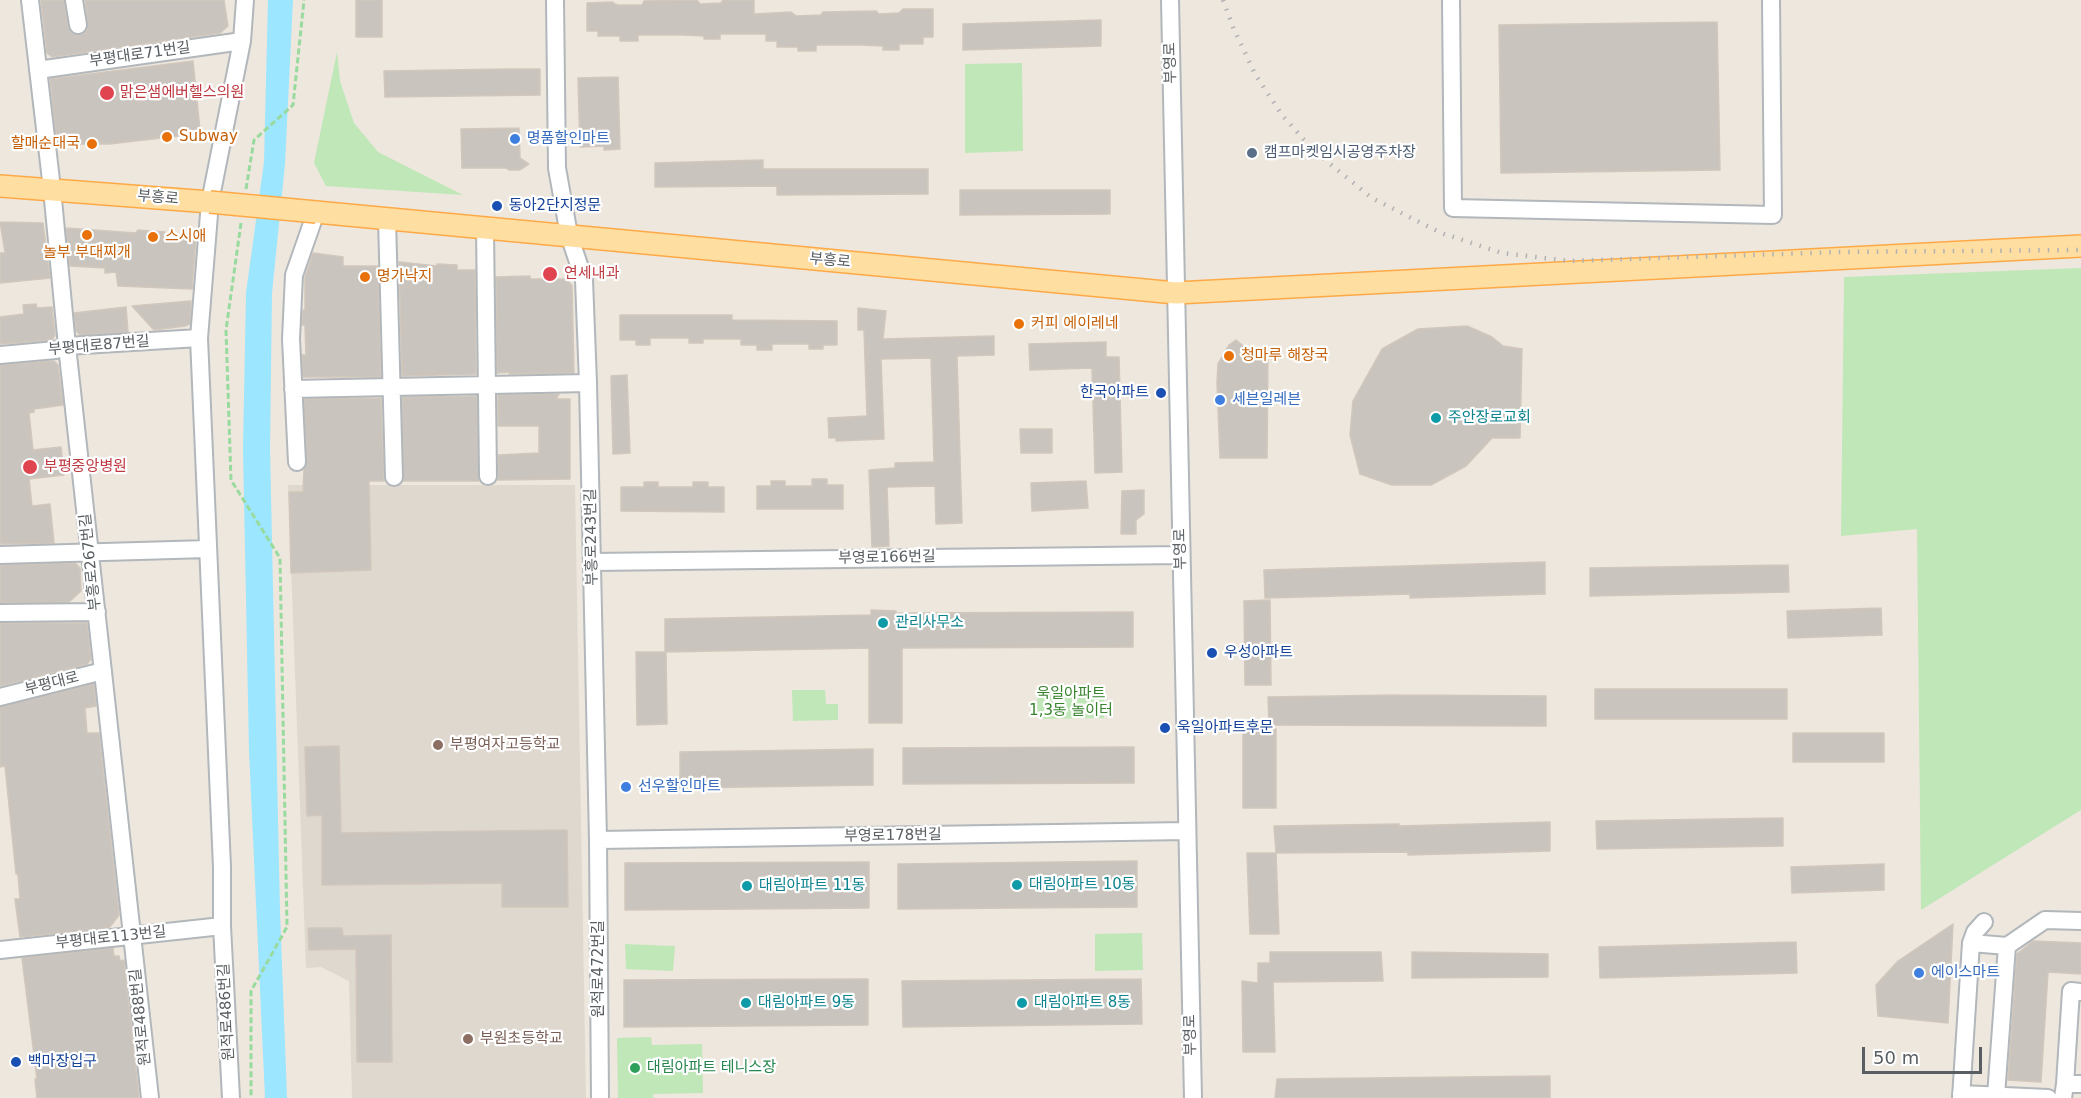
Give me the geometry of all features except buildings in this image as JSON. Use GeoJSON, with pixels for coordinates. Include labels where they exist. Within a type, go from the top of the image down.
{"type":"FeatureCollection","features":[{"type":"Feature","properties":{"kind":"main road","name":"부흥로"},"geometry":{"type":"LineString","coordinates":[[0,186],[210,202],[1176,293],[2081,246]]}},
{"type":"Feature","properties":{"kind":"street"},"geometry":{"type":"LineString","coordinates":[[30,0],[52,189]]}},
{"type":"Feature","properties":{"kind":"street"},"geometry":{"type":"LineString","coordinates":[[74,0],[78,25]]}},
{"type":"Feature","properties":{"kind":"street"},"geometry":{"type":"LineString","coordinates":[[210,202],[242,41],[245,0]]}},
{"type":"Feature","properties":{"kind":"street","name":"부흥로243번길"},"geometry":{"type":"LineString","coordinates":[[555,0],[557,168],[569,235],[584,280],[598,840]]}},
{"type":"Feature","properties":{"kind":"street","name":"부영로"},"geometry":{"type":"LineString","coordinates":[[1170,0],[1192,1098]]}},
{"type":"Feature","properties":{"kind":"street"},"geometry":{"type":"LineString","coordinates":[[1451,0],[1453,208],[1773,215],[1771,0]]}},
{"type":"Feature","properties":{"kind":"street","name":"부평대로71번길"},"geometry":{"type":"LineString","coordinates":[[38,70],[242,41]]}},
{"type":"Feature","properties":{"kind":"street","name":"부흥로267번길"},"geometry":{"type":"LineString","coordinates":[[52,189],[67,346],[132,935]]}},
{"type":"Feature","properties":{"kind":"street","name":"원적로486번길"},"geometry":{"type":"LineString","coordinates":[[210,202],[199,338],[231,1098]]}},
{"type":"Feature","properties":{"kind":"street"},"geometry":{"type":"LineString","coordinates":[[297,462],[291,339],[294,275],[316,212]]}},
{"type":"Feature","properties":{"kind":"street"},"geometry":{"type":"LineString","coordinates":[[387,219],[394,477]]}},
{"type":"Feature","properties":{"kind":"street"},"geometry":{"type":"LineString","coordinates":[[485,228],[488,476]]}},
{"type":"Feature","properties":{"kind":"street","name":"부평대로87번길"},"geometry":{"type":"LineString","coordinates":[[0,355],[56,350],[67,346],[199,338]]}},
{"type":"Feature","properties":{"kind":"street"},"geometry":{"type":"LineString","coordinates":[[293,389],[588,383]]}},
{"type":"Feature","properties":{"kind":"street"},"geometry":{"type":"LineString","coordinates":[[0,555],[208,549]]}},
{"type":"Feature","properties":{"kind":"street","name":"부영로166번길"},"geometry":{"type":"LineString","coordinates":[[592,562],[1181,555]]}},
{"type":"Feature","properties":{"kind":"street"},"geometry":{"type":"LineString","coordinates":[[0,613],[97,612]]}},
{"type":"Feature","properties":{"kind":"street","name":"부평대로"},"geometry":{"type":"LineString","coordinates":[[0,697],[103,671]]}},
{"type":"Feature","properties":{"kind":"street","name":"부영로178번길"},"geometry":{"type":"LineString","coordinates":[[598,840],[1187,831]]}},
{"type":"Feature","properties":{"kind":"street","name":"원적로472번길"},"geometry":{"type":"LineString","coordinates":[[598,840],[600,1098]]}},
{"type":"Feature","properties":{"kind":"street"},"geometry":{"type":"LineString","coordinates":[[1971,943],[2007,946],[2045,920],[2081,921]]}},
{"type":"Feature","properties":{"kind":"street"},"geometry":{"type":"LineString","coordinates":[[1984,922],[1975,932],[1971,943],[1961,1096],[2048,1098]]}},
{"type":"Feature","properties":{"kind":"street","name":"부평대로113번길"},"geometry":{"type":"LineString","coordinates":[[0,950],[222,926]]}},
{"type":"Feature","properties":{"kind":"street","name":"원적로488번길"},"geometry":{"type":"LineString","coordinates":[[132,935],[150,1098]]}},
{"type":"Feature","properties":{"kind":"street"},"geometry":{"type":"LineString","coordinates":[[1996,1096],[2007,946]]}},
{"type":"Feature","properties":{"kind":"street"},"geometry":{"type":"LineString","coordinates":[[2070,1089],[2071,991],[2081,992]]}},
{"type":"Feature","properties":{"kind":"path"},"geometry":{"type":"LineString","coordinates":[[245,196],[254,140],[293,105],[304,0]]}},
{"type":"Feature","properties":{"kind":"path"},"geometry":{"type":"LineString","coordinates":[[242,218],[226,330],[231,480],[280,558],[287,927],[251,991],[251,1098]]}},
{"type":"Feature","properties":{"kind":"shaded area","name":"부평여자고등학교"},"geometry":{"type":"Polygon","coordinates":[[[288,485],[575,485],[586,1098],[352,1098],[349,981],[321,967],[306,968],[288,485]]]}},
{"type":"Feature","properties":{"kind":"green space"},"geometry":{"type":"Polygon","coordinates":[[[337,52],[340,81],[354,123],[378,152],[463,195],[326,186],[314,163],[337,52]]]}},
{"type":"Feature","properties":{"kind":"green space"},"geometry":{"type":"Polygon","coordinates":[[[1022,63],[1023,151],[965,153],[965,64],[1022,63]]]}},
{"type":"Feature","properties":{"kind":"green space"},"geometry":{"type":"Polygon","coordinates":[[[2081,268],[2081,810],[1921,910],[1917,529],[1841,536],[1844,277],[2081,268]]]}},
{"type":"Feature","properties":{"kind":"green space","name":"욱일아파트 1,3동 놀이터"},"geometry":{"type":"Polygon","coordinates":[[[1104,686],[1104,718],[1038,719],[1037,688],[1104,686]]]}},
{"type":"Feature","properties":{"kind":"green space"},"geometry":{"type":"Polygon","coordinates":[[[792,690],[825,690],[826,704],[838,704],[838,720],[793,721],[792,690]]]}},
{"type":"Feature","properties":{"kind":"green space"},"geometry":{"type":"Polygon","coordinates":[[[1142,933],[1143,970],[1095,971],[1095,934],[1142,933]]]}},
{"type":"Feature","properties":{"kind":"green space"},"geometry":{"type":"Polygon","coordinates":[[[625,944],[675,946],[673,971],[626,969],[625,944]]]}},
{"type":"Feature","properties":{"kind":"green space"},"geometry":{"type":"Polygon","coordinates":[[[651,1037],[652,1045],[702,1044],[703,1093],[653,1094],[653,1098],[618,1098],[617,1038],[651,1037]]]}},
{"type":"Feature","properties":{"kind":"water"},"geometry":{"type":"Polygon","coordinates":[[[268,0],[293,0],[285,164],[272,293],[270,448],[280,912],[287,1098],[265,1098],[249,751],[243,449],[246,293],[264,162],[268,0]]]}},
{"type":"Feature","properties":{"kind":"railway"},"geometry":{"type":"LineString","coordinates":[[1223,0],[1255,74],[1282,115],[1314,151],[1372,198],[1441,233],[1502,253],[1570,261],[1840,252],[2081,250]]}},
{"type":"Feature","properties":{"kind":"place","name":"맑은샘에버헬스의원"},"geometry":{"type":"Point","coordinates":[107,93]}},
{"type":"Feature","properties":{"kind":"place","name":"Subway"},"geometry":{"type":"Point","coordinates":[167,137]}},
{"type":"Feature","properties":{"kind":"place","name":"명품할인마트"},"geometry":{"type":"Point","coordinates":[515,139]}},
{"type":"Feature","properties":{"kind":"place","name":"할매순대국"},"geometry":{"type":"Point","coordinates":[92,144]}},
{"type":"Feature","properties":{"kind":"place","name":"캠프마켓임시공영주차장"},"geometry":{"type":"Point","coordinates":[1252,153]}},
{"type":"Feature","properties":{"kind":"place","name":"동아2단지정문"},"geometry":{"type":"Point","coordinates":[497,206]}},
{"type":"Feature","properties":{"kind":"place","name":"놀부 부대찌개"},"geometry":{"type":"Point","coordinates":[87,235]}},
{"type":"Feature","properties":{"kind":"place","name":"스시애"},"geometry":{"type":"Point","coordinates":[153,237]}},
{"type":"Feature","properties":{"kind":"place","name":"연세내과"},"geometry":{"type":"Point","coordinates":[550,274]}},
{"type":"Feature","properties":{"kind":"place","name":"명가낙지"},"geometry":{"type":"Point","coordinates":[365,277]}},
{"type":"Feature","properties":{"kind":"place","name":"커피 에이레네"},"geometry":{"type":"Point","coordinates":[1019,324]}},
{"type":"Feature","properties":{"kind":"place","name":"청마루 해장국"},"geometry":{"type":"Point","coordinates":[1229,356]}},
{"type":"Feature","properties":{"kind":"place","name":"한국아파트"},"geometry":{"type":"Point","coordinates":[1161,393]}},
{"type":"Feature","properties":{"kind":"place","name":"세븐일레븐"},"geometry":{"type":"Point","coordinates":[1220,400]}},
{"type":"Feature","properties":{"kind":"place","name":"주안장로교회"},"geometry":{"type":"Point","coordinates":[1436,418]}},
{"type":"Feature","properties":{"kind":"place","name":"부평중앙병원"},"geometry":{"type":"Point","coordinates":[30,467]}},
{"type":"Feature","properties":{"kind":"place","name":"관리사무소"},"geometry":{"type":"Point","coordinates":[883,623]}},
{"type":"Feature","properties":{"kind":"place","name":"우성아파트"},"geometry":{"type":"Point","coordinates":[1212,653]}},
{"type":"Feature","properties":{"kind":"place","name":"욱일아파트후문"},"geometry":{"type":"Point","coordinates":[1165,728]}},
{"type":"Feature","properties":{"kind":"place","name":"부평여자고등학교"},"geometry":{"type":"Point","coordinates":[438,745]}},
{"type":"Feature","properties":{"kind":"place","name":"선우할인마트"},"geometry":{"type":"Point","coordinates":[626,787]}},
{"type":"Feature","properties":{"kind":"place","name":"대림아파트 10동"},"geometry":{"type":"Point","coordinates":[1017,885]}},
{"type":"Feature","properties":{"kind":"place","name":"대림아파트 11동"},"geometry":{"type":"Point","coordinates":[747,886]}},
{"type":"Feature","properties":{"kind":"place","name":"에이스마트"},"geometry":{"type":"Point","coordinates":[1919,973]}},
{"type":"Feature","properties":{"kind":"place","name":"대림아파트 9동"},"geometry":{"type":"Point","coordinates":[746,1003]}},
{"type":"Feature","properties":{"kind":"place","name":"대림아파트 8동"},"geometry":{"type":"Point","coordinates":[1022,1003]}},
{"type":"Feature","properties":{"kind":"place","name":"부원초등학교"},"geometry":{"type":"Point","coordinates":[468,1039]}},
{"type":"Feature","properties":{"kind":"place","name":"백마장입구"},"geometry":{"type":"Point","coordinates":[16,1062]}},
{"type":"Feature","properties":{"kind":"place","name":"대림아파트 테니스장"},"geometry":{"type":"Point","coordinates":[635,1068]}}]}
